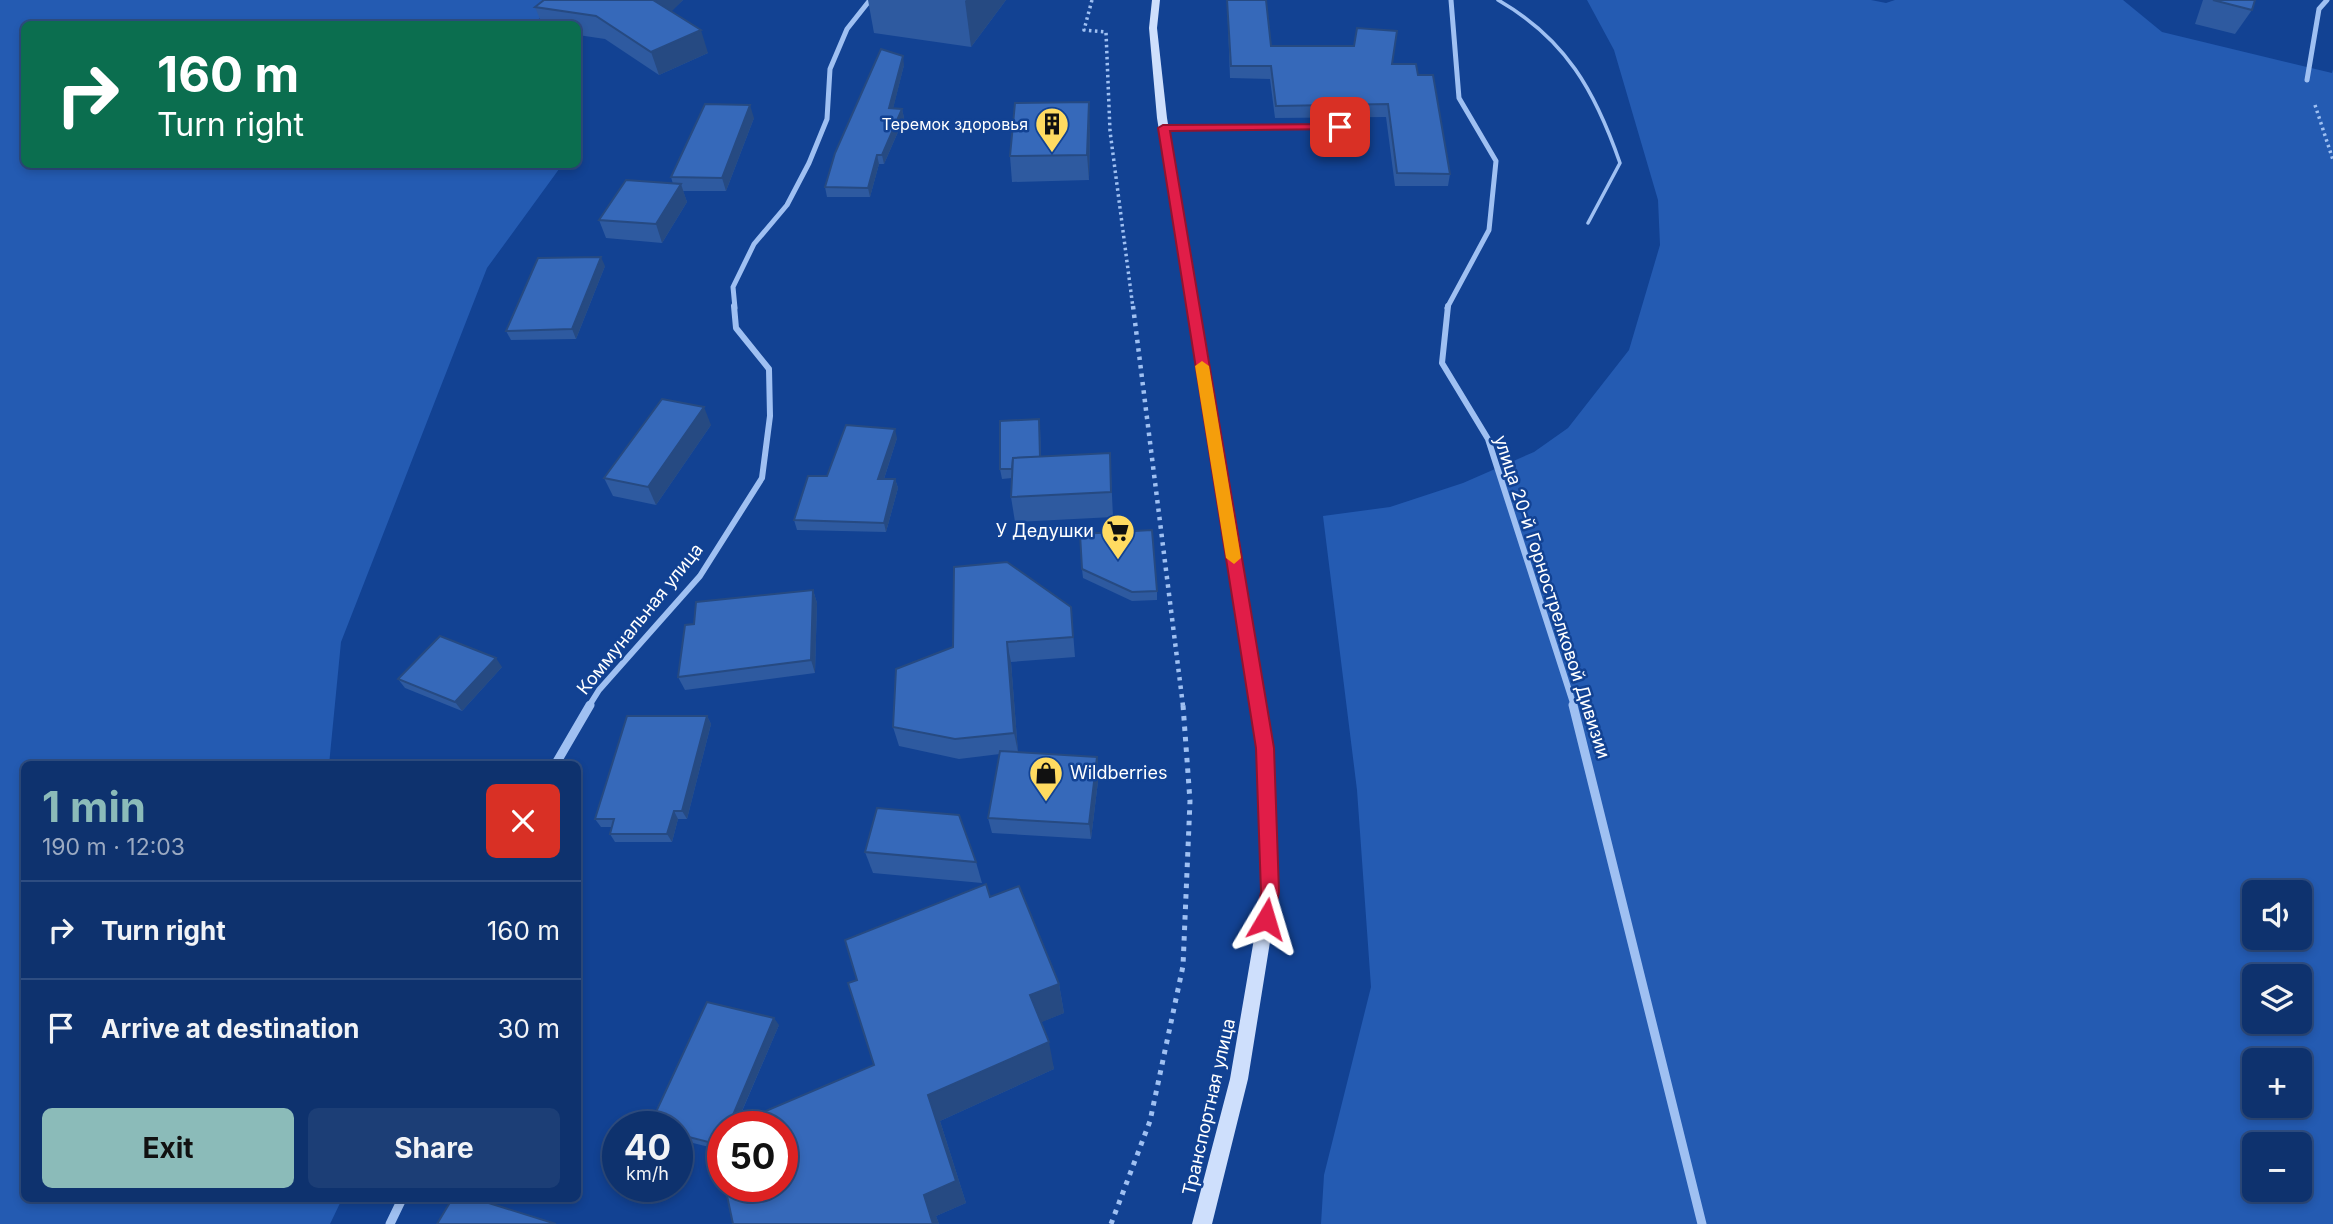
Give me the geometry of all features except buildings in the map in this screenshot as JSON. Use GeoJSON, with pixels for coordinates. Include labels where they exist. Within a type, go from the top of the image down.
{"type":"FeatureCollection","features":[{"type":"Feature","properties":{"kind":"main road","name":"Транспортная улица"},"geometry":{"type":"LineString","coordinates":[[1156,0],[1153,28],[1163,128],[1265,748],[1266,774],[1270,892],[1239,1079],[1202,1224]]}},
{"type":"Feature","properties":{"kind":"street","name":"Коммунальная улица"},"geometry":{"type":"LineString","coordinates":[[557,761],[599,690],[700,576],[762,478],[771,416],[769,369],[736,328],[733,287],[754,244],[787,205],[809,163],[827,120],[830,69],[847,29],[870,0]]}},
{"type":"Feature","properties":{"kind":"street","name":"улица 20-й Горнострелковой Дивизии"},"geometry":{"type":"LineString","coordinates":[[1451,0],[1459,98],[1496,161],[1489,230],[1448,302],[1442,363],[1488,439],[1577,716],[1702,1224]]}},
{"type":"Feature","properties":{"kind":"street"},"geometry":{"type":"LineString","coordinates":[[2307,79],[2319,9],[2327,0]]}},
{"type":"Feature","properties":{"kind":"street"},"geometry":{"type":"LineString","coordinates":[[390,1224],[401,1202]]}},
{"type":"Feature","properties":{"kind":"lane"},"geometry":{"type":"LineString","coordinates":[[1498,0],[1522,12],[1562,48],[1604,113],[1620,163],[1588,223]]}},
{"type":"Feature","properties":{"kind":"lane"},"geometry":{"type":"LineString","coordinates":[[1163,128],[1340,127]]}},
{"type":"Feature","properties":{"kind":"path"},"geometry":{"type":"LineString","coordinates":[[1093,0],[1084,30],[1106,32],[1110,131],[1175,618],[1189,801],[1183,966],[1150,1121],[1111,1224]]}},
{"type":"Feature","properties":{"kind":"path"},"geometry":{"type":"LineString","coordinates":[[2307,79],[2333,160]]}},
{"type":"Feature","properties":{"kind":"shaded area"},"geometry":{"type":"Polygon","coordinates":[[[0,0],[561,0],[536,21],[21,21],[21,168],[560,168],[487,268],[341,642],[329,761],[21,761],[21,1202],[341,1202],[330,1224],[0,1224],[0,0]]]}},
{"type":"Feature","properties":{"kind":"shaded area"},"geometry":{"type":"Polygon","coordinates":[[[1587,0],[1871,0],[1886,3],[1895,0],[2123,0],[2162,32],[2332,73],[2333,69],[2333,1224],[1321,1224],[1324,1175],[1371,987],[1357,790],[1323,516],[1390,507],[1463,483],[1534,452],[1568,428],[1629,350],[1660,245],[1658,200],[1614,50],[1587,0]]]}},
{"type":"Feature","properties":{"kind":"slow traffic"},"geometry":{"type":"LineString","coordinates":[[1202,366],[1234,558]]}},
{"type":"Feature","properties":{"kind":"place","name":"Теремок здоровья"},"geometry":{"type":"Point","coordinates":[1052,154]}},
{"type":"Feature","properties":{"kind":"place","name":"У Дедушки"},"geometry":{"type":"Point","coordinates":[1118,561]}},
{"type":"Feature","properties":{"kind":"place","name":"Wildberries"},"geometry":{"type":"Point","coordinates":[1046,803]}},
{"type":"Feature","properties":{"kind":"route"},"geometry":{"type":"LineString","coordinates":[[1266,919],[1270,892],[1265,748],[1163,128],[1340,127]]}}]}
